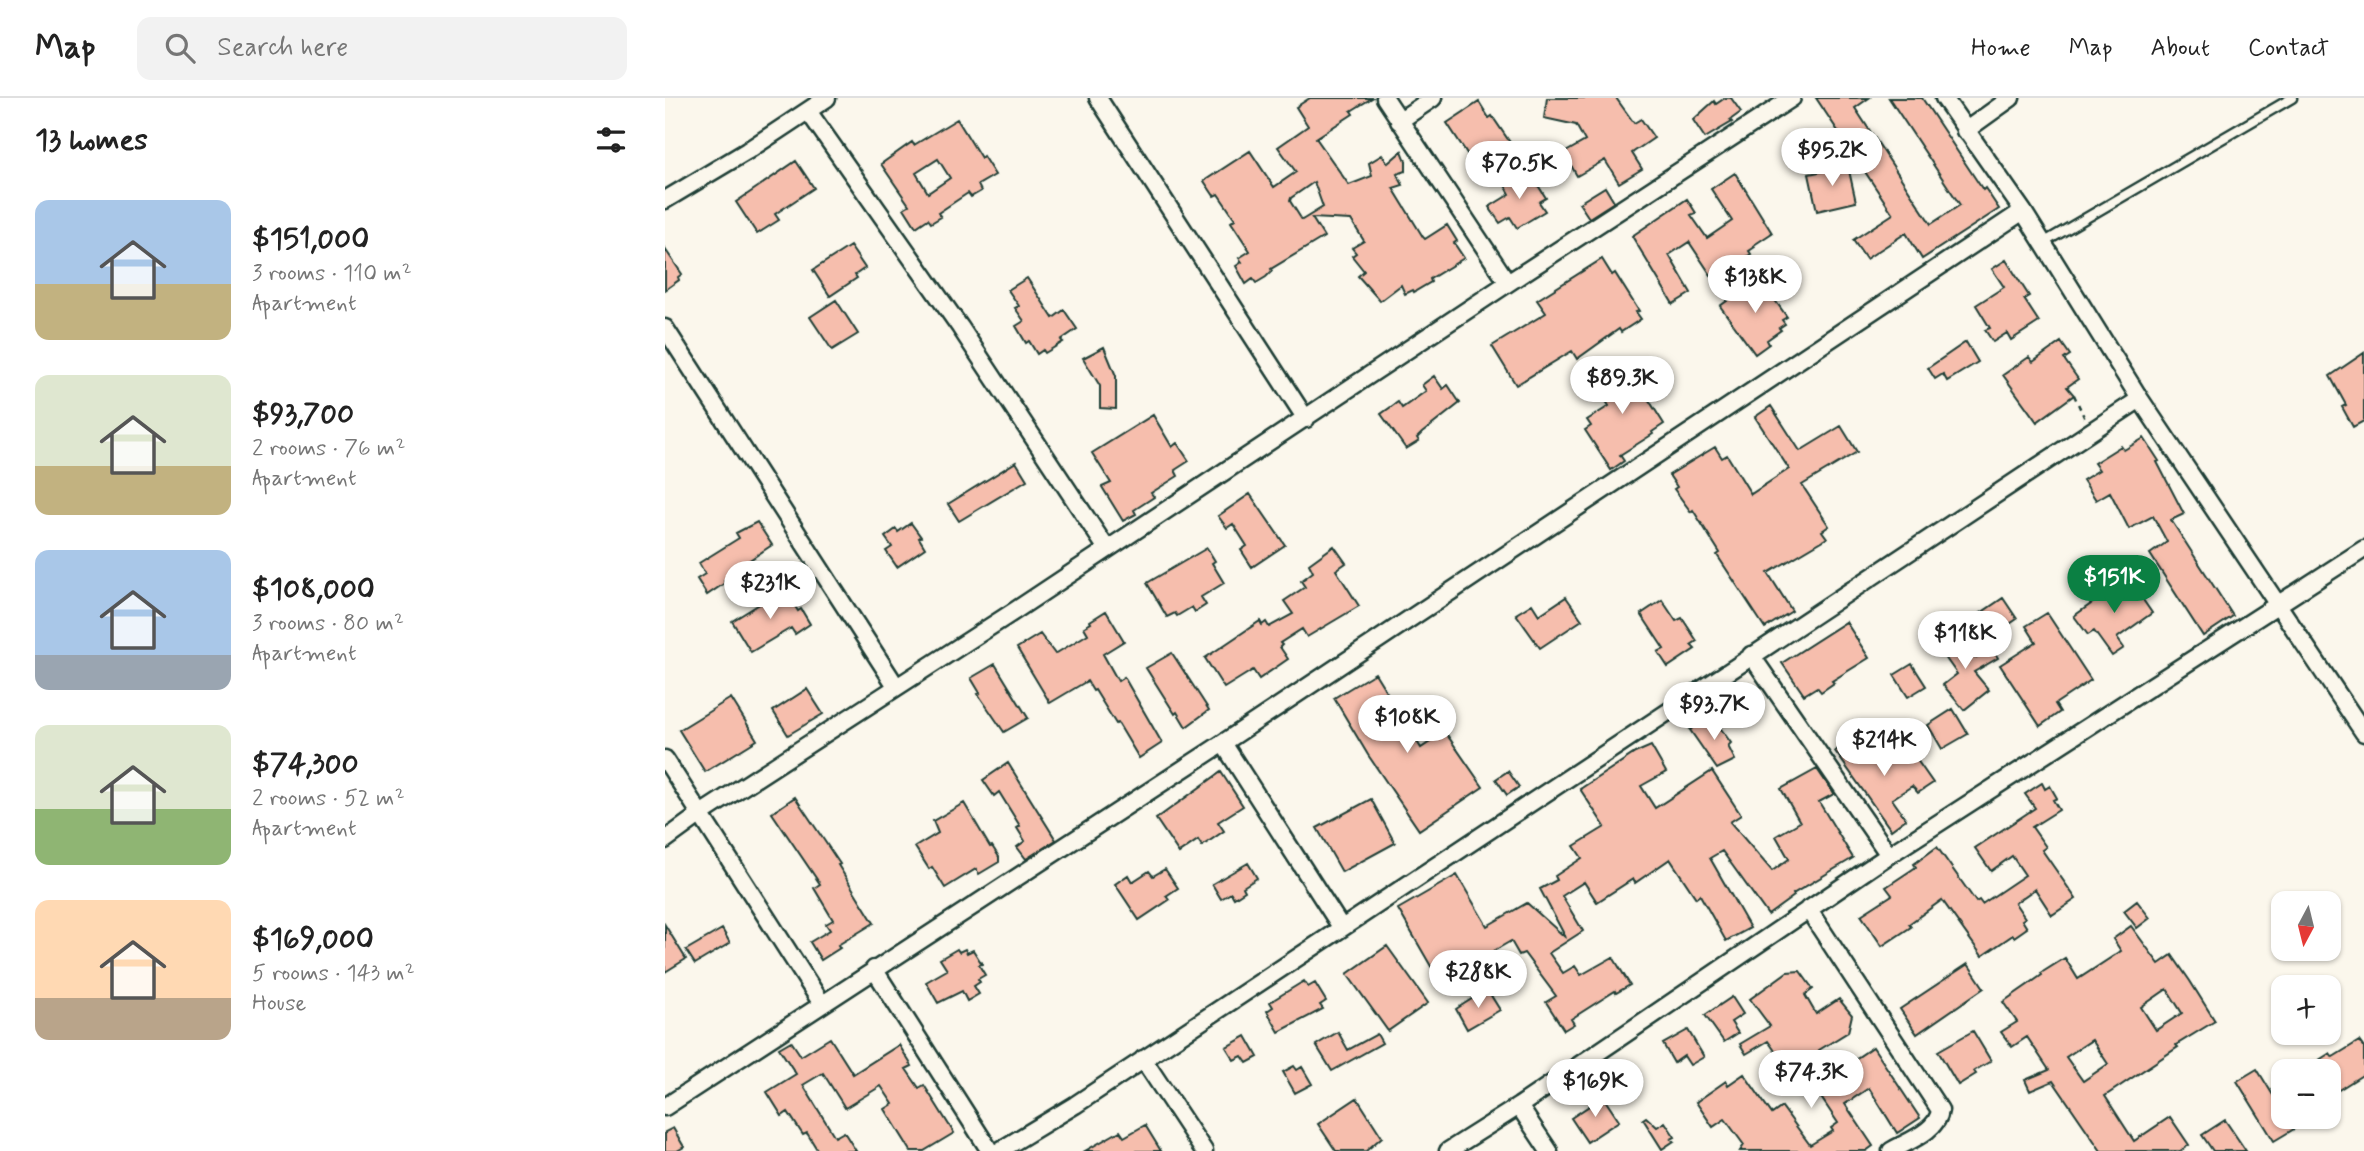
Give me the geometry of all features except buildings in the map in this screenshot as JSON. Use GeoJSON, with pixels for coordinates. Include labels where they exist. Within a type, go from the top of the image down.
{"type":"FeatureCollection","features":[{"type":"Feature","properties":{"kind":"street"},"geometry":{"type":"LineString","coordinates":[[665,200],[827,98]]}},
{"type":"Feature","properties":{"kind":"street"},"geometry":{"type":"LineString","coordinates":[[1098,98],[1306,419]]}},
{"type":"Feature","properties":{"kind":"street"},"geometry":{"type":"LineString","coordinates":[[1385,98],[1508,283]]}},
{"type":"Feature","properties":{"kind":"street"},"geometry":{"type":"LineString","coordinates":[[1399,121],[1433,98]]}},
{"type":"Feature","properties":{"kind":"street"},"geometry":{"type":"LineString","coordinates":[[665,840],[702,813],[1016,610],[1791,98]]}},
{"type":"Feature","properties":{"kind":"street"},"geometry":{"type":"LineString","coordinates":[[1944,98],[2023,211],[2140,400],[2364,733]]}},
{"type":"Feature","properties":{"kind":"street"},"geometry":{"type":"LineString","coordinates":[[1965,131],[2011,98]]}},
{"type":"Feature","properties":{"kind":"street"},"geometry":{"type":"LineString","coordinates":[[809,111],[960,327],[1107,549]]}},
{"type":"Feature","properties":{"kind":"street"},"geometry":{"type":"LineString","coordinates":[[665,1107],[1223,743],[2023,211]]}},
{"type":"Feature","properties":{"kind":"street"},"geometry":{"type":"LineString","coordinates":[[665,328],[896,686]]}},
{"type":"Feature","properties":{"kind":"street"},"geometry":{"type":"LineString","coordinates":[[999,1151],[1075,1105],[2140,400]]}},
{"type":"Feature","properties":{"kind":"street"},"geometry":{"type":"LineString","coordinates":[[1448,1151],[1519,1106],[1889,855],[2364,549]]}},
{"type":"Feature","properties":{"kind":"street"},"geometry":{"type":"LineString","coordinates":[[1751,655],[1889,855]]}},
{"type":"Feature","properties":{"kind":"street"},"geometry":{"type":"LineString","coordinates":[[1223,743],[1341,927]]}},
{"type":"Feature","properties":{"kind":"street"},"geometry":{"type":"LineString","coordinates":[[665,759],[823,1004]]}},
{"type":"Feature","properties":{"kind":"street"},"geometry":{"type":"LineString","coordinates":[[1808,909],[1940,1110],[1939,1119],[1933,1126],[1891,1151]]}},
{"type":"Feature","properties":{"kind":"street"},"geometry":{"type":"LineString","coordinates":[[874,969],[990,1151]]}},
{"type":"Feature","properties":{"kind":"street"},"geometry":{"type":"LineString","coordinates":[[1143,1059],[1204,1151]]}},
{"type":"Feature","properties":{"kind":"street"},"geometry":{"type":"LineString","coordinates":[[1519,1106],[1549,1151]]}},
{"type":"Feature","properties":{"kind":"lane"},"geometry":{"type":"LineString","coordinates":[[2043,243],[2292,98]]}},
{"type":"Feature","properties":{"kind":"path"},"geometry":{"type":"LineString","coordinates":[[2074,395],[2090,432]]}}]}
